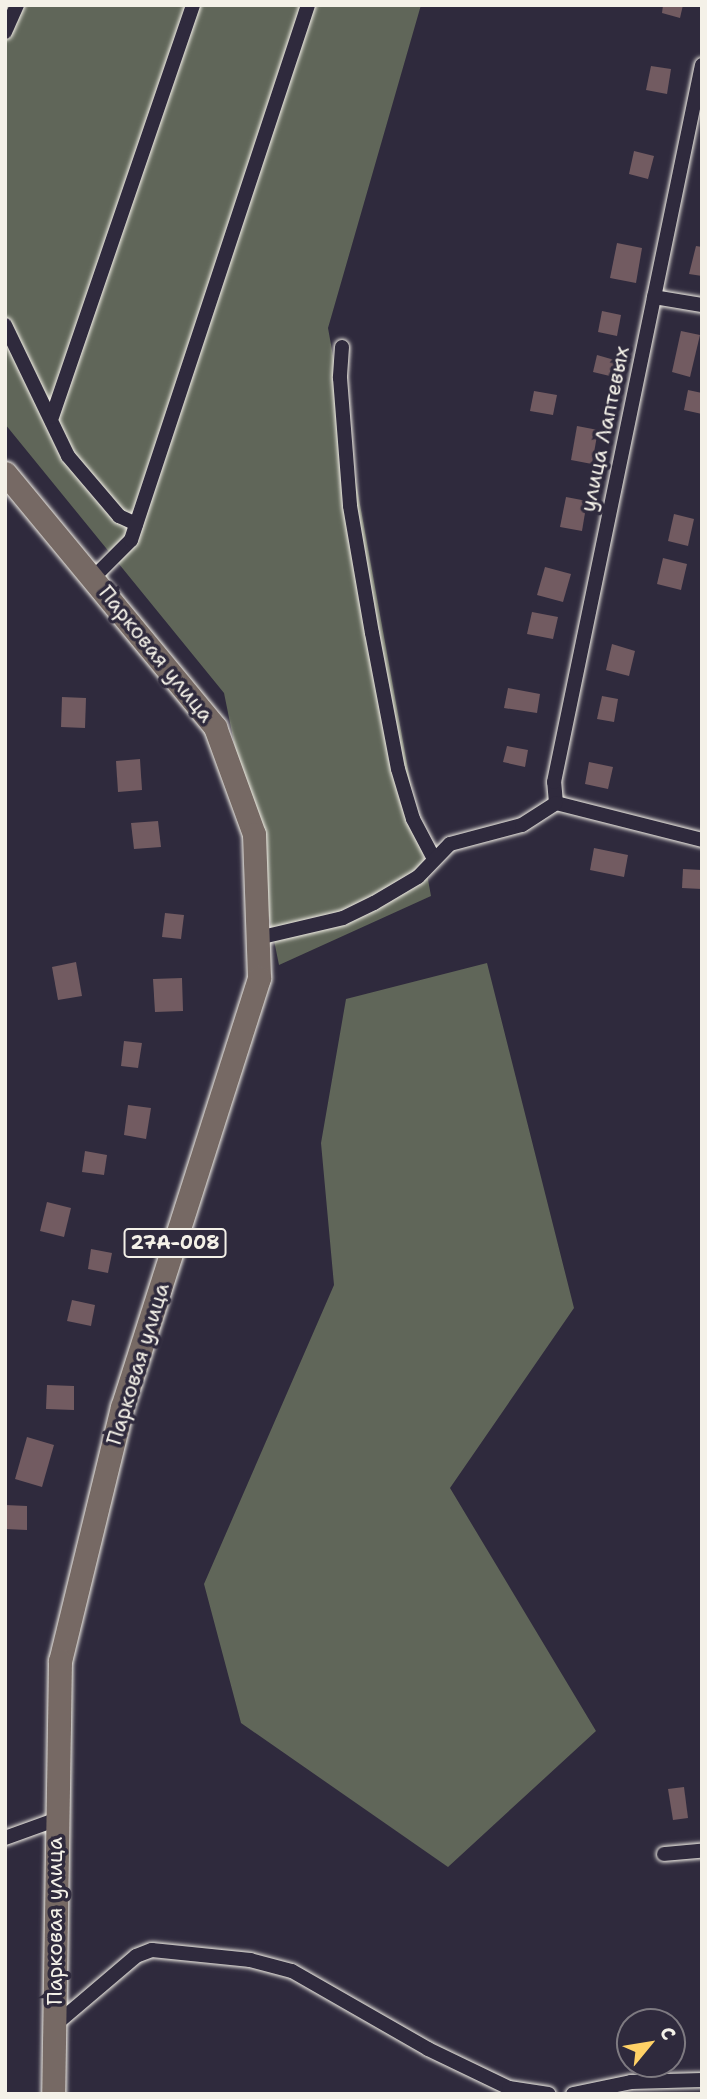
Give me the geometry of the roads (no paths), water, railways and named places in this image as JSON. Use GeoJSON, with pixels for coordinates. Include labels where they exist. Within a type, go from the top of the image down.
{"type":"FeatureCollection","features":[{"type":"Feature","properties":{"kind":"main road","name":"Парковая улица"},"geometry":{"type":"LineString","coordinates":[[5,472],[215,727],[254,834],[258,938],[259,978],[122,1407],[60,1661],[55,1820],[53,2094]]}},
{"type":"Feature","properties":{"kind":"street"},"geometry":{"type":"LineString","coordinates":[[5,32],[18,5]]}},
{"type":"Feature","properties":{"kind":"street"},"geometry":{"type":"LineString","coordinates":[[52,417],[193,5]]}},
{"type":"Feature","properties":{"kind":"street"},"geometry":{"type":"LineString","coordinates":[[94,577],[131,540],[308,5]]}},
{"type":"Feature","properties":{"kind":"street","name":"улица Лаптевых"},"geometry":{"type":"LineString","coordinates":[[556,803],[554,782],[702,65]]}},
{"type":"Feature","properties":{"kind":"street"},"geometry":{"type":"LineString","coordinates":[[654,297],[702,305]]}},
{"type":"Feature","properties":{"kind":"street"},"geometry":{"type":"LineString","coordinates":[[5,325],[52,417],[68,456],[119,516],[136,524]]}},
{"type":"Feature","properties":{"kind":"street"},"geometry":{"type":"LineString","coordinates":[[342,347],[340,378],[350,506],[372,633],[398,769],[413,819],[434,859]]}},
{"type":"Feature","properties":{"kind":"street"},"geometry":{"type":"LineString","coordinates":[[258,938],[353,913],[418,877],[450,844],[522,825],[556,803],[702,840]]}},
{"type":"Feature","properties":{"kind":"street"},"geometry":{"type":"LineString","coordinates":[[5,1838],[55,1820]]}},
{"type":"Feature","properties":{"kind":"street"},"geometry":{"type":"LineString","coordinates":[[664,1854],[702,1852]]}},
{"type":"Feature","properties":{"kind":"street"},"geometry":{"type":"LineString","coordinates":[[55,2025],[136,1956],[152,1950],[250,1960],[292,1971],[428,2049],[509,2088],[549,2094]]}},
{"type":"Feature","properties":{"kind":"street"},"geometry":{"type":"LineString","coordinates":[[573,2094],[631,2082],[702,2080]]}}]}
